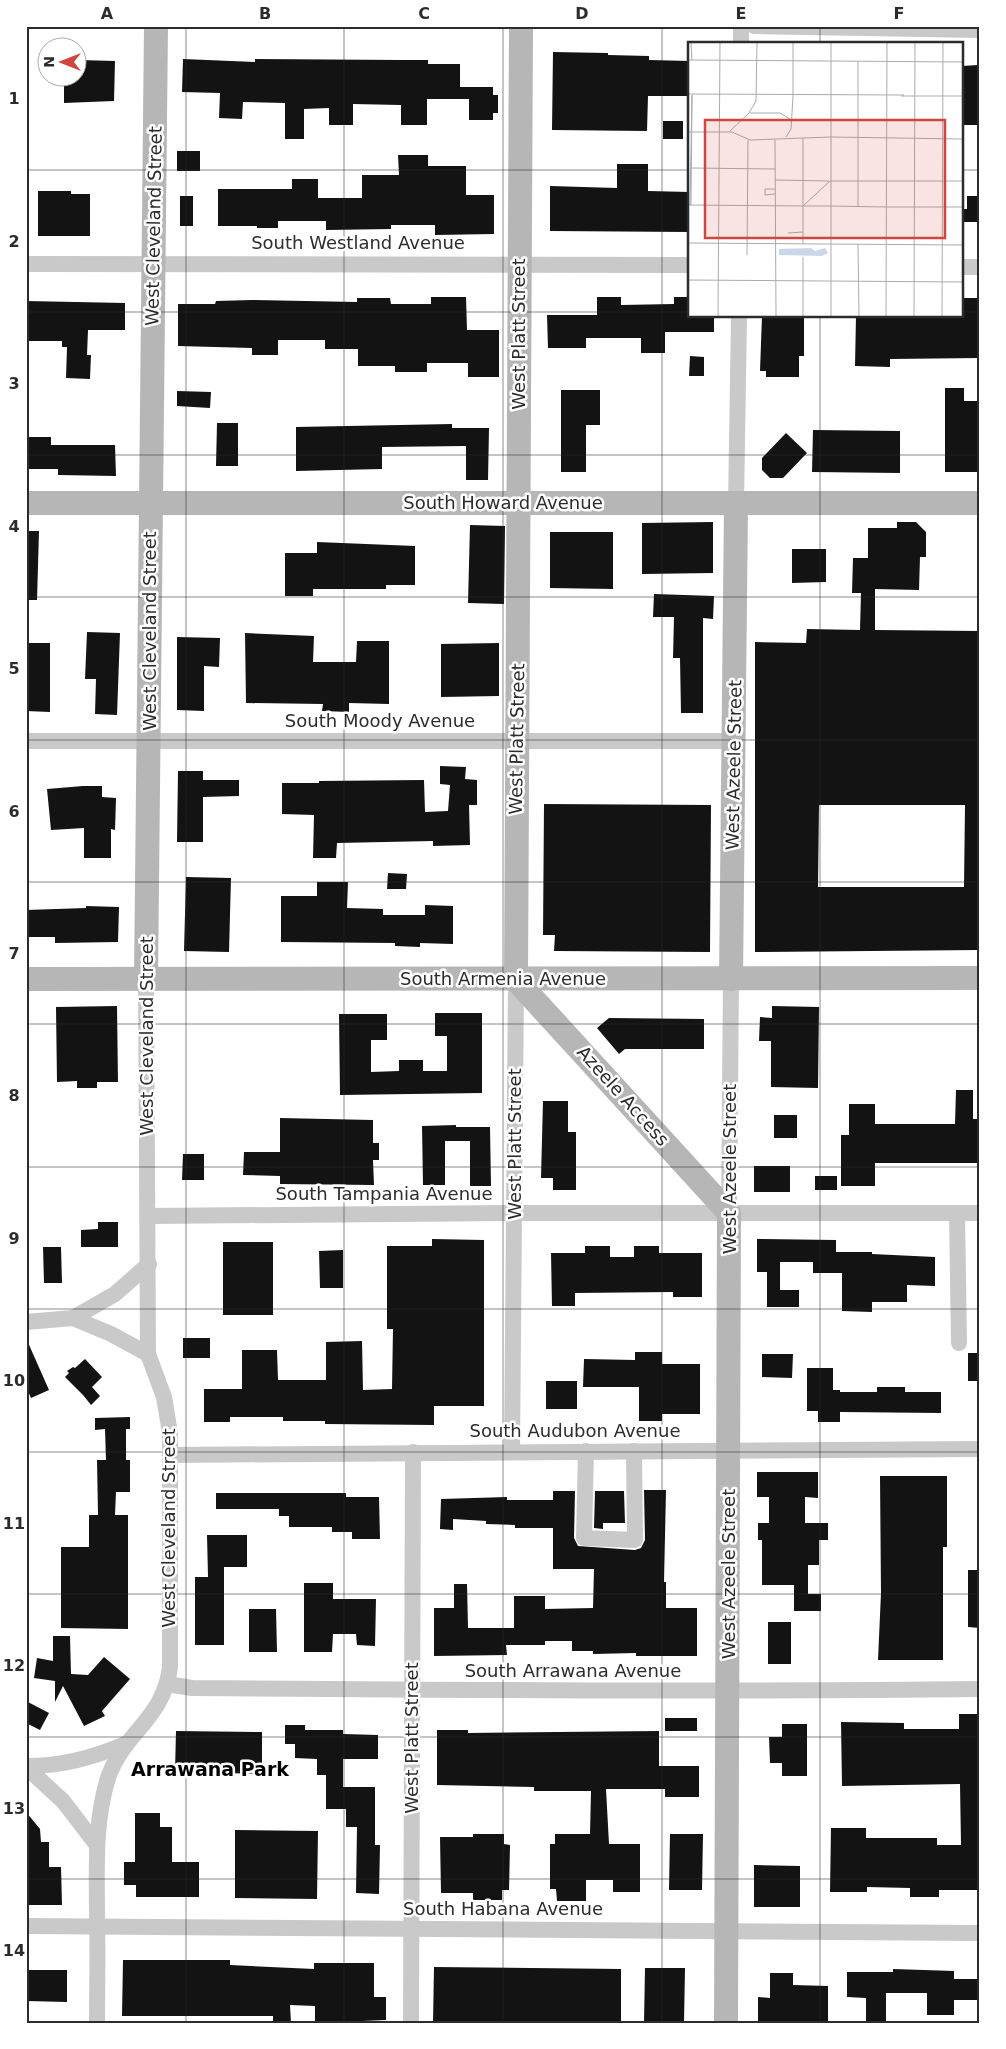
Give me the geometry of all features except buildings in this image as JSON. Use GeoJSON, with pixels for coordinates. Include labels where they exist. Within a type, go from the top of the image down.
{"type":"FeatureCollection","features":[{"type":"Feature","properties":{"kind":"main road","name":"West Cleveland Street"},"geometry":{"type":"LineString","coordinates":[[146,979],[156,26]]}},
{"type":"Feature","properties":{"kind":"main road","name":"West Platt Street"},"geometry":{"type":"LineString","coordinates":[[516,980],[521,26]]}},
{"type":"Feature","properties":{"kind":"main road","name":"South Howard Avenue"},"geometry":{"type":"LineString","coordinates":[[26,503],[980,503]]}},
{"type":"Feature","properties":{"kind":"main road","name":"West Azeele Street"},"geometry":{"type":"LineString","coordinates":[[731,979],[736,504]]}},
{"type":"Feature","properties":{"kind":"main road","name":"South Armenia Avenue"},"geometry":{"type":"LineString","coordinates":[[26,979],[516,980],[980,978]]}},
{"type":"Feature","properties":{"kind":"main road","name":"Azeele Access"},"geometry":{"type":"LineString","coordinates":[[516,980],[729,1213]]}},
{"type":"Feature","properties":{"kind":"main road","name":"West Azeele Street"},"geometry":{"type":"LineString","coordinates":[[726,2023],[729,1692],[729,1213]]}},
{"type":"Feature","properties":{"kind":"street"},"geometry":{"type":"LineString","coordinates":[[741,26],[741,42]]}},
{"type":"Feature","properties":{"kind":"street"},"geometry":{"type":"LineString","coordinates":[[754,26],[980,30]]}},
{"type":"Feature","properties":{"kind":"street","name":"South Westland Avenue"},"geometry":{"type":"LineString","coordinates":[[26,264],[688,265]]}},
{"type":"Feature","properties":{"kind":"street"},"geometry":{"type":"LineString","coordinates":[[964,267],[980,267]]}},
{"type":"Feature","properties":{"kind":"street","name":"West Azeele Street"},"geometry":{"type":"LineString","coordinates":[[736,504],[739,318]]}},
{"type":"Feature","properties":{"kind":"street","name":"South Moody Avenue"},"geometry":{"type":"LineString","coordinates":[[26,742],[734,741]]}},
{"type":"Feature","properties":{"kind":"street","name":"West Cleveland Street"},"geometry":{"type":"LineString","coordinates":[[97,2023],[96,1844],[108,1777],[125,1744],[153,1714],[167,1684],[170,1667],[170,1433],[164,1397],[148,1354],[149,1216],[146,979]]}},
{"type":"Feature","properties":{"kind":"street","name":"West Azeele Street"},"geometry":{"type":"LineString","coordinates":[[729,1213],[731,979]]}},
{"type":"Feature","properties":{"kind":"street","name":"West Platt Street"},"geometry":{"type":"LineString","coordinates":[[512,1452],[516,980]]}},
{"type":"Feature","properties":{"kind":"street","name":"South Tampania Avenue"},"geometry":{"type":"LineString","coordinates":[[149,1216],[515,1213],[980,1213]]}},
{"type":"Feature","properties":{"kind":"street"},"geometry":{"type":"LineString","coordinates":[[958,1213],[959,1342]]}},
{"type":"Feature","properties":{"kind":"street"},"geometry":{"type":"LineString","coordinates":[[26,1322],[73,1318],[115,1294],[149,1264]]}},
{"type":"Feature","properties":{"kind":"street"},"geometry":{"type":"LineString","coordinates":[[73,1318],[111,1334],[148,1354]]}},
{"type":"Feature","properties":{"kind":"street","name":"South Audubon Avenue"},"geometry":{"type":"LineString","coordinates":[[171,1455],[980,1449]]}},
{"type":"Feature","properties":{"kind":"street"},"geometry":{"type":"LineString","coordinates":[[586,1451],[584,1538],[635,1540],[634,1451]]}},
{"type":"Feature","properties":{"kind":"street","name":"West Platt Street"},"geometry":{"type":"LineString","coordinates":[[412,2023],[413,1452]]}},
{"type":"Feature","properties":{"kind":"street","name":"South Arrawana Avenue"},"geometry":{"type":"LineString","coordinates":[[167,1684],[192,1688],[729,1692],[980,1689]]}},
{"type":"Feature","properties":{"kind":"street"},"geometry":{"type":"LineString","coordinates":[[26,1766],[46,1766],[80,1761],[125,1744]]}},
{"type":"Feature","properties":{"kind":"street"},"geometry":{"type":"LineString","coordinates":[[26,1766],[63,1801],[96,1844]]}},
{"type":"Feature","properties":{"kind":"street","name":"South Habana Avenue"},"geometry":{"type":"LineString","coordinates":[[26,1926],[980,1933]]}},
{"type":"Feature","properties":{"kind":"district","name":"Arrawana Park"},"geometry":{"type":"Point","coordinates":[210,1769]}}]}
